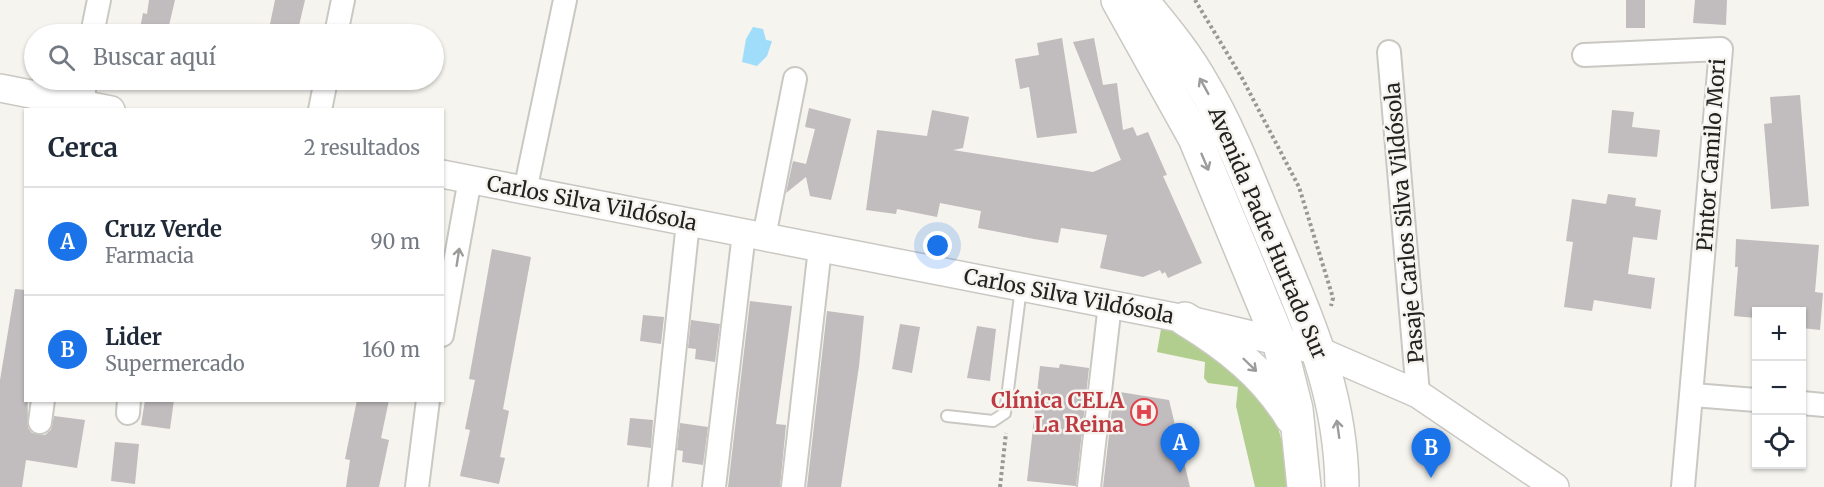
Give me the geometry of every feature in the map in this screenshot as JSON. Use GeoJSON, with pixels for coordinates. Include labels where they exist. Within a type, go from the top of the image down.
{"type":"FeatureCollection","features":[{"type":"Feature","properties":{"kind":"main road","name":"Avenida Padre Hurtado Sur"},"geometry":{"type":"LineString","coordinates":[[1118,0],[1195,138],[1279,341],[1291,384],[1304,467]]}},
{"type":"Feature","properties":{"kind":"main road","name":"Avenida Padre Hurtado Sur"},"geometry":{"type":"LineString","coordinates":[[1141,0],[1180,49],[1216,108],[1319,351],[1335,411],[1342,487]]}},
{"type":"Feature","properties":{"kind":"main road"},"geometry":{"type":"LineString","coordinates":[[1185,319],[1214,337],[1249,364],[1276,394],[1304,467]]}},
{"type":"Feature","properties":{"kind":"street"},"geometry":{"type":"LineString","coordinates":[[94,24],[99,0]]}},
{"type":"Feature","properties":{"kind":"street"},"geometry":{"type":"LineString","coordinates":[[338,24],[343,0]]}},
{"type":"Feature","properties":{"kind":"street"},"geometry":{"type":"LineString","coordinates":[[525,191],[565,0]]}},
{"type":"Feature","properties":{"kind":"street","name":"Pintor Camilo Mori"},"geometry":{"type":"LineString","coordinates":[[1584,55],[1721,49],[1693,395],[1683,487]]}},
{"type":"Feature","properties":{"kind":"street","name":"Pasaje Carlos Silva Vildósola"},"geometry":{"type":"LineString","coordinates":[[1389,52],[1418,394]]}},
{"type":"Feature","properties":{"kind":"street"},"geometry":{"type":"LineString","coordinates":[[714,487],[754,235],[795,79]]}},
{"type":"Feature","properties":{"kind":"street"},"geometry":{"type":"LineString","coordinates":[[0,88],[84,98],[106,108]]}},
{"type":"Feature","properties":{"kind":"street"},"geometry":{"type":"LineString","coordinates":[[320,108],[324,90]]}},
{"type":"Feature","properties":{"kind":"street"},"geometry":{"type":"LineString","coordinates":[[444,296],[450,180]]}},
{"type":"Feature","properties":{"kind":"street","name":"Carlos Silva Vildósola"},"geometry":{"type":"LineString","coordinates":[[450,180],[525,191],[1110,304],[1185,319],[1319,351],[1418,394],[1556,487]]}},
{"type":"Feature","properties":{"kind":"street"},"geometry":{"type":"LineString","coordinates":[[660,487],[688,222]]}},
{"type":"Feature","properties":{"kind":"street"},"geometry":{"type":"LineString","coordinates":[[793,487],[820,248]]}},
{"type":"Feature","properties":{"kind":"street"},"geometry":{"type":"LineString","coordinates":[[1089,487],[1110,304]]}},
{"type":"Feature","properties":{"kind":"street"},"geometry":{"type":"LineString","coordinates":[[1693,395],[1752,400]]}},
{"type":"Feature","properties":{"kind":"street"},"geometry":{"type":"LineString","coordinates":[[417,487],[429,402]]}},
{"type":"Feature","properties":{"kind":"street"},"geometry":{"type":"LineString","coordinates":[[1806,403],[1824,405]]}},
{"type":"Feature","properties":{"kind":"lane"},"geometry":{"type":"LineString","coordinates":[[947,416],[993,421],[1005,412],[1021,287]]}},
{"type":"Feature","properties":{"kind":"path"},"geometry":{"type":"LineString","coordinates":[[1195,0],[1242,78],[1299,187],[1333,298],[1330,308]]}},
{"type":"Feature","properties":{"kind":"path"},"geometry":{"type":"LineString","coordinates":[[1000,416],[1006,426],[1000,487]]}},
{"type":"Feature","properties":{"kind":"green space"},"geometry":{"type":"Polygon","coordinates":[[[1161,329],[1179,333],[1213,348],[1273,409],[1288,464],[1288,487],[1255,487],[1236,406],[1238,387],[1208,383],[1204,378],[1205,362],[1157,352],[1161,329]]]}},
{"type":"Feature","properties":{"kind":"water"},"geometry":{"type":"Polygon","coordinates":[[[753,27],[763,29],[766,40],[772,41],[767,56],[757,66],[742,62],[746,39],[753,27]]]}},
{"type":"Feature","properties":{"kind":"building"},"geometry":{"type":"Polygon","coordinates":[[[149,0],[175,0],[169,24],[141,24],[143,13],[147,14],[149,0]]]}},
{"type":"Feature","properties":{"kind":"building"},"geometry":{"type":"Polygon","coordinates":[[[275,0],[305,0],[299,24],[270,24],[275,0]]]}},
{"type":"Feature","properties":{"kind":"building"},"geometry":{"type":"Polygon","coordinates":[[[1626,0],[1645,0],[1645,28],[1626,28],[1626,0]]]}},
{"type":"Feature","properties":{"kind":"building"},"geometry":{"type":"Polygon","coordinates":[[[1695,0],[1727,0],[1726,25],[1693,23],[1695,0]]]}},
{"type":"Feature","properties":{"kind":"building"},"geometry":{"type":"Polygon","coordinates":[[[1062,38],[1077,133],[1037,138],[1029,87],[1020,89],[1015,59],[1039,55],[1037,43],[1062,38]]]}},
{"type":"Feature","properties":{"kind":"building"},"geometry":{"type":"Polygon","coordinates":[[[1094,38],[1103,85],[1117,83],[1123,130],[1133,127],[1137,136],[1148,132],[1167,175],[1163,176],[1202,263],[1168,278],[1165,272],[1162,274],[1160,270],[1143,277],[1100,268],[1107,235],[1061,228],[1058,243],[1034,239],[978,228],[981,211],[940,203],[937,217],[897,209],[896,214],[866,210],[877,130],[927,136],[932,110],[969,117],[963,148],[953,150],[1093,172],[1121,160],[1073,42],[1094,38]]]}},
{"type":"Feature","properties":{"kind":"building"},"geometry":{"type":"Polygon","coordinates":[[[1800,95],[1809,206],[1771,209],[1764,124],[1772,123],[1770,97],[1800,95]]]}},
{"type":"Feature","properties":{"kind":"building"},"geometry":{"type":"Polygon","coordinates":[[[809,108],[851,119],[831,200],[810,196],[806,177],[786,193],[793,161],[806,164],[815,129],[805,127],[809,108]]]}},
{"type":"Feature","properties":{"kind":"building"},"geometry":{"type":"Polygon","coordinates":[[[1612,110],[1634,112],[1632,127],[1660,130],[1657,157],[1608,153],[1612,110]]]}},
{"type":"Feature","properties":{"kind":"building"},"geometry":{"type":"Polygon","coordinates":[[[1608,194],[1636,198],[1635,206],[1661,210],[1657,240],[1633,237],[1628,274],[1655,278],[1651,309],[1594,300],[1592,311],[1564,307],[1573,242],[1566,241],[1572,199],[1606,204],[1608,194]]]}},
{"type":"Feature","properties":{"kind":"building"},"geometry":{"type":"Polygon","coordinates":[[[1736,239],[1819,245],[1815,292],[1823,293],[1820,330],[1806,328],[1806,307],[1752,307],[1752,318],[1734,316],[1738,267],[1735,267],[1736,239]]]}},
{"type":"Feature","properties":{"kind":"building"},"geometry":{"type":"Polygon","coordinates":[[[492,249],[531,257],[503,409],[509,411],[500,457],[505,458],[499,484],[460,476],[470,430],[465,429],[475,380],[469,379],[492,249]]]}},
{"type":"Feature","properties":{"kind":"building"},"geometry":{"type":"Polygon","coordinates":[[[15,289],[24,290],[24,402],[28,402],[28,428],[32,433],[45,435],[51,430],[54,416],[85,420],[77,468],[26,460],[22,487],[0,487],[0,380],[15,289]]]}},
{"type":"Feature","properties":{"kind":"building"},"geometry":{"type":"Polygon","coordinates":[[[750,301],[792,306],[776,424],[786,425],[780,487],[728,487],[750,301]]]}},
{"type":"Feature","properties":{"kind":"building"},"geometry":{"type":"Polygon","coordinates":[[[827,311],[864,316],[859,366],[841,487],[807,487],[827,311]]]}},
{"type":"Feature","properties":{"kind":"building"},"geometry":{"type":"Polygon","coordinates":[[[643,315],[664,317],[661,344],[640,341],[643,315]]]}},
{"type":"Feature","properties":{"kind":"building"},"geometry":{"type":"Polygon","coordinates":[[[691,320],[720,324],[715,362],[695,359],[696,349],[688,348],[691,320]]]}},
{"type":"Feature","properties":{"kind":"building"},"geometry":{"type":"Polygon","coordinates":[[[900,324],[920,327],[912,373],[892,369],[900,324]]]}},
{"type":"Feature","properties":{"kind":"building"},"geometry":{"type":"Polygon","coordinates":[[[977,326],[996,329],[990,381],[967,378],[977,326]]]}},
{"type":"Feature","properties":{"kind":"building"},"geometry":{"type":"Polygon","coordinates":[[[1060,364],[1089,368],[1076,486],[1027,481],[1040,366],[1059,368],[1060,364]]]}},
{"type":"Feature","properties":{"kind":"building"},"geometry":{"type":"Polygon","coordinates":[[[1114,391],[1169,400],[1190,487],[1103,487],[1114,391]]]}},
{"type":"Feature","properties":{"kind":"building"},"geometry":{"type":"Polygon","coordinates":[[[145,402],[174,402],[170,429],[141,425],[145,402]]]}},
{"type":"Feature","properties":{"kind":"building"},"geometry":{"type":"Polygon","coordinates":[[[357,402],[389,402],[381,438],[389,440],[379,487],[346,487],[350,460],[345,459],[357,402]]]}},
{"type":"Feature","properties":{"kind":"building"},"geometry":{"type":"Polygon","coordinates":[[[630,418],[653,420],[651,448],[627,445],[630,418]]]}},
{"type":"Feature","properties":{"kind":"building"},"geometry":{"type":"Polygon","coordinates":[[[680,423],[708,427],[703,465],[682,462],[683,451],[677,450],[680,423]]]}},
{"type":"Feature","properties":{"kind":"building"},"geometry":{"type":"Polygon","coordinates":[[[115,442],[139,444],[135,484],[111,481],[115,442]]]}},
{"type":"Feature","properties":{"kind":"place","name":"Clínica CELA La Reina"},"geometry":{"type":"Point","coordinates":[1144,412]}},
{"type":"Feature","properties":{"kind":"place","name":"Cruz Verde"},"geometry":{"type":"Point","coordinates":[1180,473]}},
{"type":"Feature","properties":{"kind":"place","name":"Lider"},"geometry":{"type":"Point","coordinates":[1431,478]}}]}
